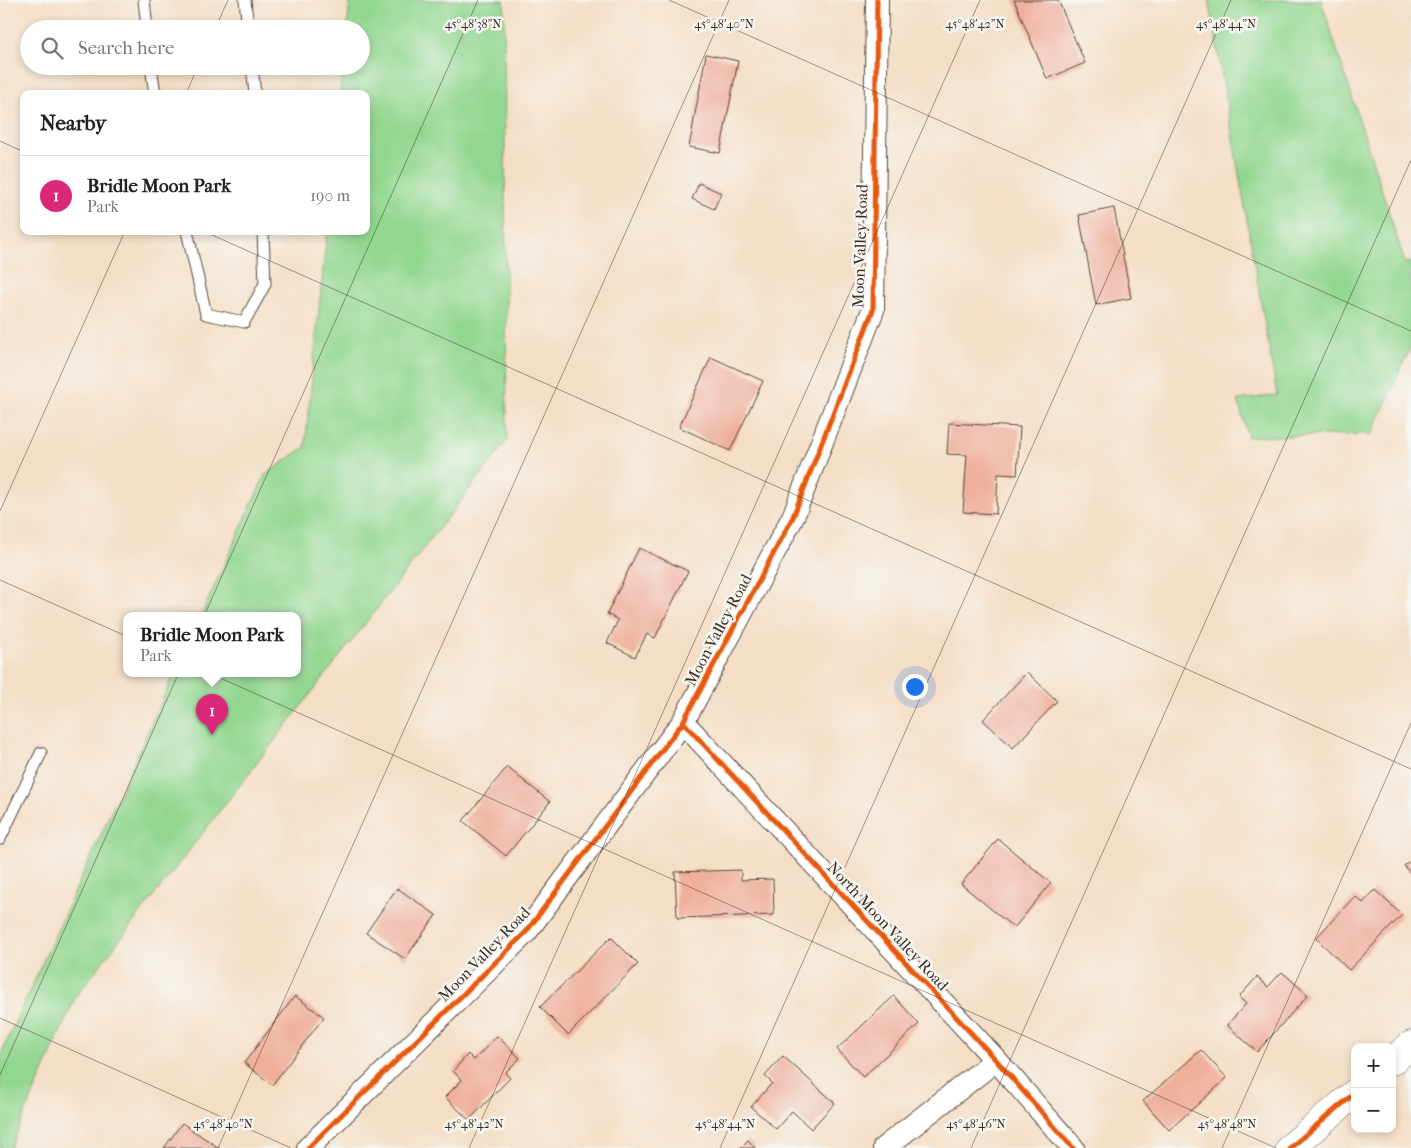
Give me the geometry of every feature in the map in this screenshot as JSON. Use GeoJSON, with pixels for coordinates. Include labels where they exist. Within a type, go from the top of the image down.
{"type":"FeatureCollection","features":[{"type":"Feature","properties":{"kind":"street","name":"Moon Valley Road"},"geometry":{"type":"LineString","coordinates":[[308,1148],[526,932],[683,722],[793,517],[873,310],[877,0]]}},
{"type":"Feature","properties":{"kind":"street","name":"North Moon Valley Road"},"geometry":{"type":"LineString","coordinates":[[683,722],[996,1060],[1073,1148]]}},
{"type":"Feature","properties":{"kind":"street"},"geometry":{"type":"LineString","coordinates":[[1396,1058],[1411,1045]]}},
{"type":"Feature","properties":{"kind":"street"},"geometry":{"type":"LineString","coordinates":[[884,1148],[996,1060]]}},
{"type":"Feature","properties":{"kind":"street"},"geometry":{"type":"LineString","coordinates":[[1290,1148],[1351,1096]]}},
{"type":"Feature","properties":{"kind":"lane"},"geometry":{"type":"LineString","coordinates":[[144,0],[146,20]]}},
{"type":"Feature","properties":{"kind":"lane"},"geometry":{"type":"LineString","coordinates":[[245,0],[247,20]]}},
{"type":"Feature","properties":{"kind":"lane"},"geometry":{"type":"LineString","coordinates":[[152,75],[154,90]]}},
{"type":"Feature","properties":{"kind":"lane"},"geometry":{"type":"LineString","coordinates":[[253,75],[255,90]]}},
{"type":"Feature","properties":{"kind":"lane"},"geometry":{"type":"LineString","coordinates":[[188,235],[206,314],[244,322],[265,284],[263,235]]}},
{"type":"Feature","properties":{"kind":"lane"},"geometry":{"type":"LineString","coordinates":[[0,839],[41,753]]}},
{"type":"Feature","properties":{"kind":"green space"},"geometry":{"type":"Polygon","coordinates":[[[350,0],[504,0],[507,441],[76,996],[10,1148],[0,1148],[0,1056],[173,677],[301,677],[301,612],[203,612],[265,475],[305,447],[327,235],[370,235],[370,90],[340,90],[342,75],[370,75],[370,20],[348,20],[350,0]]]}},
{"type":"Feature","properties":{"kind":"green space"},"geometry":{"type":"Polygon","coordinates":[[[1209,0],[1321,0],[1405,263],[1411,262],[1411,346],[1372,434],[1248,437],[1238,400],[1277,395],[1209,0]]]}},
{"type":"Feature","properties":{"kind":"building"},"geometry":{"type":"Polygon","coordinates":[[[1014,0],[1058,0],[1085,63],[1047,79],[1014,0]]]}},
{"type":"Feature","properties":{"kind":"building"},"geometry":{"type":"Polygon","coordinates":[[[706,54],[738,61],[720,153],[689,147],[706,54]]]}},
{"type":"Feature","properties":{"kind":"building"},"geometry":{"type":"Polygon","coordinates":[[[699,183],[721,193],[714,209],[692,199],[699,183]]]}},
{"type":"Feature","properties":{"kind":"building"},"geometry":{"type":"Polygon","coordinates":[[[1114,208],[1131,298],[1096,305],[1079,215],[1114,208]]]}},
{"type":"Feature","properties":{"kind":"building"},"geometry":{"type":"Polygon","coordinates":[[[711,357],[763,381],[730,451],[679,427],[711,357]]]}},
{"type":"Feature","properties":{"kind":"building"},"geometry":{"type":"Polygon","coordinates":[[[949,423],[1020,427],[1017,475],[998,474],[996,514],[963,512],[967,455],[947,454],[949,423]]]}},
{"type":"Feature","properties":{"kind":"building"},"geometry":{"type":"Polygon","coordinates":[[[639,548],[688,571],[655,638],[647,634],[635,657],[607,643],[618,620],[607,614],[639,548]]]}},
{"type":"Feature","properties":{"kind":"building"},"geometry":{"type":"Polygon","coordinates":[[[1027,672],[1057,701],[1013,748],[983,720],[1027,672]]]}},
{"type":"Feature","properties":{"kind":"building"},"geometry":{"type":"Polygon","coordinates":[[[507,767],[550,802],[506,856],[463,821],[507,767]]]}},
{"type":"Feature","properties":{"kind":"building"},"geometry":{"type":"Polygon","coordinates":[[[998,839],[1051,883],[1014,928],[961,884],[998,839]]]}},
{"type":"Feature","properties":{"kind":"building"},"geometry":{"type":"Polygon","coordinates":[[[1411,860],[1411,874],[1404,866],[1411,860]]]}},
{"type":"Feature","properties":{"kind":"building"},"geometry":{"type":"Polygon","coordinates":[[[741,870],[741,880],[773,879],[774,915],[677,918],[675,872],[741,870]]]}},
{"type":"Feature","properties":{"kind":"building"},"geometry":{"type":"Polygon","coordinates":[[[397,888],[436,915],[405,959],[366,933],[397,888]]]}},
{"type":"Feature","properties":{"kind":"building"},"geometry":{"type":"Polygon","coordinates":[[[1375,890],[1402,915],[1349,970],[1316,938],[1355,896],[1363,903],[1375,890]]]}},
{"type":"Feature","properties":{"kind":"building"},"geometry":{"type":"Polygon","coordinates":[[[611,937],[638,964],[568,1035],[540,1007],[611,937]]]}},
{"type":"Feature","properties":{"kind":"building"},"geometry":{"type":"Polygon","coordinates":[[[1282,972],[1308,995],[1257,1052],[1227,1025],[1246,1004],[1239,997],[1257,977],[1268,987],[1282,972]]]}},
{"type":"Feature","properties":{"kind":"building"},"geometry":{"type":"Polygon","coordinates":[[[295,996],[324,1017],[272,1085],[244,1063],[295,996]]]}},
{"type":"Feature","properties":{"kind":"building"},"geometry":{"type":"Polygon","coordinates":[[[894,996],[919,1024],[863,1077],[837,1049],[894,996]]]}},
{"type":"Feature","properties":{"kind":"building"},"geometry":{"type":"Polygon","coordinates":[[[497,1036],[520,1058],[505,1073],[510,1078],[469,1120],[445,1097],[462,1080],[453,1071],[468,1054],[474,1060],[497,1036]]]}},
{"type":"Feature","properties":{"kind":"building"},"geometry":{"type":"Polygon","coordinates":[[[1201,1050],[1227,1078],[1169,1130],[1143,1101],[1201,1050]]]}},
{"type":"Feature","properties":{"kind":"building"},"geometry":{"type":"Polygon","coordinates":[[[783,1056],[835,1103],[811,1129],[792,1111],[776,1129],[751,1107],[772,1083],[765,1076],[783,1056]]]}},
{"type":"Feature","properties":{"kind":"building"},"geometry":{"type":"Polygon","coordinates":[[[182,1123],[219,1148],[164,1148],[182,1123]]]}},
{"type":"Feature","properties":{"kind":"building"},"geometry":{"type":"Polygon","coordinates":[[[748,1140],[755,1148],[740,1148],[748,1140]]]}},
{"type":"Feature","properties":{"kind":"cycle path"},"geometry":{"type":"LineString","coordinates":[[308,1148],[526,932],[683,722],[793,517],[873,310],[877,0]]}},
{"type":"Feature","properties":{"kind":"cycle path"},"geometry":{"type":"LineString","coordinates":[[683,722],[996,1060],[1073,1148]]}},
{"type":"Feature","properties":{"kind":"cycle path"},"geometry":{"type":"LineString","coordinates":[[1290,1148],[1351,1096]]}},
{"type":"Feature","properties":{"kind":"place","name":"Bridle Moon Park"},"geometry":{"type":"Point","coordinates":[212,735]}}]}
